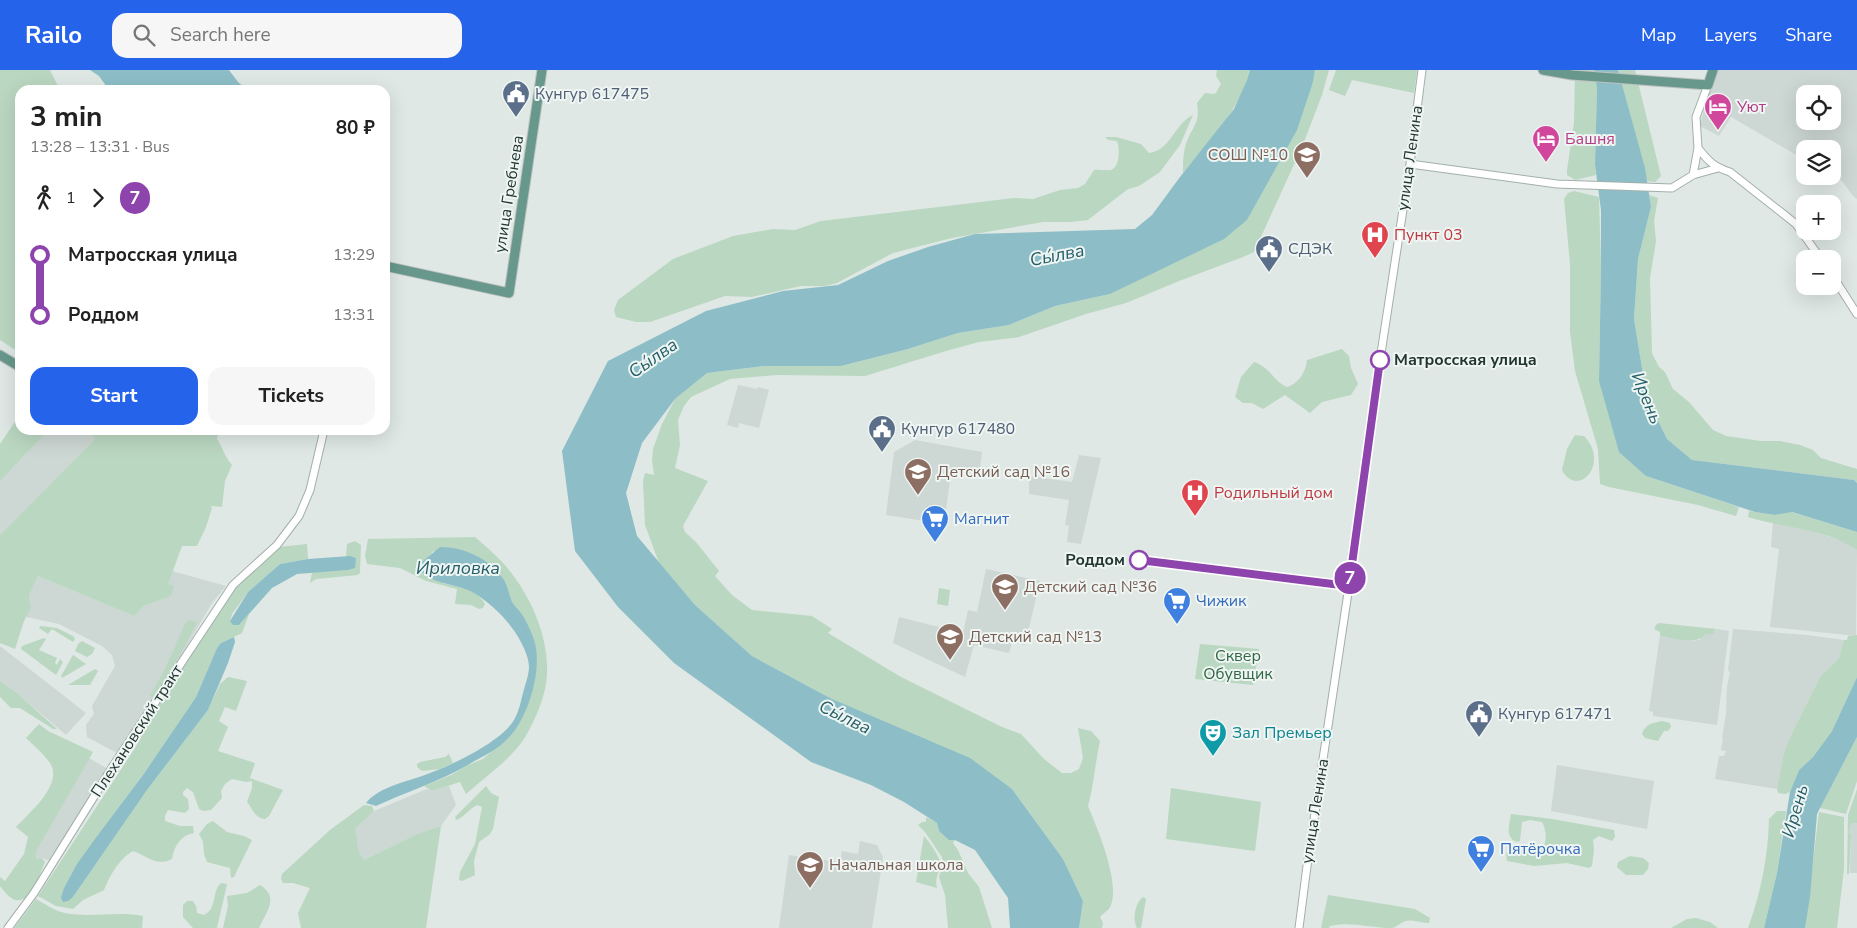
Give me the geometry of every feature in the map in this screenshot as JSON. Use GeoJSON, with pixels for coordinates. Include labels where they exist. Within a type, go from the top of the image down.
{"type":"FeatureCollection","features":[{"type":"Feature","properties":{"kind":"main road","name":"улица Гребнева"},"geometry":{"type":"LineString","coordinates":[[390,267],[509,293],[542,70]]}},
{"type":"Feature","properties":{"kind":"main road"},"geometry":{"type":"LineString","coordinates":[[1543,70],[1572,75],[1708,85],[1713,70]]}},
{"type":"Feature","properties":{"kind":"main road"},"geometry":{"type":"LineString","coordinates":[[0,356],[15,364]]}},
{"type":"Feature","properties":{"kind":"street","name":"улица Ленина"},"geometry":{"type":"LineString","coordinates":[[1299,928],[1306,866],[1349,586],[1422,70]]}},
{"type":"Feature","properties":{"kind":"street"},"geometry":{"type":"LineString","coordinates":[[1693,176],[1698,148],[1696,117],[1708,85]]}},
{"type":"Feature","properties":{"kind":"street"},"geometry":{"type":"LineString","coordinates":[[1698,148],[1718,168],[1730,172],[1796,224],[1815,250]]}},
{"type":"Feature","properties":{"kind":"street"},"geometry":{"type":"LineString","coordinates":[[1410,164],[1557,184],[1672,188],[1693,176],[1718,168]]}},
{"type":"Feature","properties":{"kind":"street"},"geometry":{"type":"LineString","coordinates":[[1841,289],[1857,314]]}},
{"type":"Feature","properties":{"kind":"street","name":"Плехановский тракт"},"geometry":{"type":"LineString","coordinates":[[8,928],[34,892],[113,766],[233,585],[277,546],[299,516],[306,502],[323,435]]}},
{"type":"Feature","properties":{"kind":"shaded area"},"geometry":{"type":"Polygon","coordinates":[[[1717,70],[1857,70],[1857,199],[1841,180],[1841,140],[1796,140],[1796,155],[1731,117],[1719,136],[1700,126],[1706,100],[1717,70]]]}},
{"type":"Feature","properties":{"kind":"shaded area"},"geometry":{"type":"Polygon","coordinates":[[[738,385],[769,390],[759,428],[739,423],[738,428],[727,425],[738,385]]]}},
{"type":"Feature","properties":{"kind":"shaded area"},"geometry":{"type":"Polygon","coordinates":[[[44,435],[91,435],[95,439],[0,535],[0,481],[44,435]]]}},
{"type":"Feature","properties":{"kind":"shaded area","name":"Детский сад №16"},"geometry":{"type":"Polygon","coordinates":[[[915,440],[982,452],[979,477],[951,473],[944,524],[886,515],[894,452],[915,440]]]}},
{"type":"Feature","properties":{"kind":"shaded area"},"geometry":{"type":"Polygon","coordinates":[[[1079,455],[1101,458],[1081,544],[1067,542],[1069,526],[1065,525],[1069,500],[1029,494],[1030,476],[1072,482],[1079,455]]]}},
{"type":"Feature","properties":{"kind":"shaded area"},"geometry":{"type":"Polygon","coordinates":[[[1773,522],[1804,528],[1847,543],[1857,550],[1856,636],[1770,627],[1779,549],[1771,547],[1773,522]]]}},
{"type":"Feature","properties":{"kind":"shaded area","name":"Детский сад №36"},"geometry":{"type":"Polygon","coordinates":[[[986,569],[1040,581],[1025,645],[1012,642],[1009,653],[974,645],[965,677],[893,643],[899,617],[963,633],[968,610],[977,612],[986,569]]]}},
{"type":"Feature","properties":{"kind":"shaded area"},"geometry":{"type":"Polygon","coordinates":[[[172,571],[226,586],[212,603],[166,682],[117,753],[87,737],[86,725],[94,714],[92,706],[115,666],[112,655],[102,646],[59,624],[26,617],[31,608],[29,596],[38,576],[134,616],[144,606],[171,596],[168,584],[172,571]]]}},
{"type":"Feature","properties":{"kind":"shaded area"},"geometry":{"type":"Polygon","coordinates":[[[1716,629],[1729,631],[1717,725],[1653,716],[1653,712],[1649,711],[1660,635],[1693,641],[1699,640],[1706,634],[1715,632],[1716,629]]]}},
{"type":"Feature","properties":{"kind":"shaded area"},"geometry":{"type":"Polygon","coordinates":[[[1733,629],[1844,640],[1839,658],[1820,677],[1792,733],[1784,752],[1777,789],[1715,779],[1719,756],[1724,756],[1726,751],[1721,750],[1733,629]]]}},
{"type":"Feature","properties":{"kind":"shaded area"},"geometry":{"type":"Polygon","coordinates":[[[0,646],[86,713],[66,735],[0,681],[0,646]]]}},
{"type":"Feature","properties":{"kind":"shaded area"},"geometry":{"type":"Polygon","coordinates":[[[89,758],[108,769],[51,861],[42,858],[36,859],[37,850],[89,758]]]}},
{"type":"Feature","properties":{"kind":"shaded area"},"geometry":{"type":"Polygon","coordinates":[[[1557,765],[1654,781],[1647,829],[1551,811],[1557,765]]]}},
{"type":"Feature","properties":{"kind":"shaded area"},"geometry":{"type":"Polygon","coordinates":[[[449,786],[456,805],[441,826],[417,834],[364,860],[356,847],[355,829],[374,811],[427,789],[432,791],[449,786]]]}},
{"type":"Feature","properties":{"kind":"shaded area"},"geometry":{"type":"Polygon","coordinates":[[[1857,821],[1857,873],[1850,873],[1851,835],[1849,832],[1851,822],[1856,823],[1857,821]]]}},
{"type":"Feature","properties":{"kind":"shaded area"},"geometry":{"type":"Polygon","coordinates":[[[860,841],[877,845],[883,857],[872,928],[779,928],[789,855],[840,862],[842,851],[858,854],[860,841]]]}},
{"type":"Feature","properties":{"kind":"green space"},"geometry":{"type":"Polygon","coordinates":[[[0,70],[50,70],[58,85],[15,85],[15,350],[0,340],[0,70]]]}},
{"type":"Feature","properties":{"kind":"green space"},"geometry":{"type":"Polygon","coordinates":[[[1217,70],[1250,70],[1239,99],[1231,112],[1183,173],[1187,141],[1197,119],[1197,103],[1205,93],[1216,93],[1221,84],[1216,76],[1217,70]]]}},
{"type":"Feature","properties":{"kind":"green space"},"geometry":{"type":"Polygon","coordinates":[[[1315,70],[1329,70],[1322,95],[1302,147],[1254,252],[1126,303],[1086,314],[1019,337],[979,342],[865,376],[777,375],[730,379],[691,397],[684,406],[678,420],[680,445],[675,468],[708,481],[683,526],[685,532],[696,542],[719,571],[715,576],[732,595],[752,610],[812,616],[832,629],[828,633],[901,677],[1002,727],[1021,734],[1044,759],[1062,773],[1071,773],[1079,769],[1083,758],[1078,728],[1091,731],[1100,741],[1088,806],[1111,873],[1112,899],[1109,909],[1100,917],[1103,923],[1102,928],[1079,928],[1083,901],[1063,859],[1012,789],[832,699],[752,656],[695,605],[659,563],[645,525],[643,481],[645,473],[654,475],[653,449],[662,424],[675,399],[707,373],[764,366],[841,366],[908,349],[958,333],[1009,325],[1055,306],[1110,294],[1247,220],[1269,179],[1313,82],[1315,70]]]}},
{"type":"Feature","properties":{"kind":"green space"},"geometry":{"type":"Polygon","coordinates":[[[1336,70],[1417,70],[1414,93],[1352,80],[1345,96],[1329,90],[1336,70]]]}},
{"type":"Feature","properties":{"kind":"green space"},"geometry":{"type":"Polygon","coordinates":[[[1575,70],[1594,70],[1597,88],[1596,175],[1575,180],[1567,175],[1567,170],[1574,123],[1575,70]]]}},
{"type":"Feature","properties":{"kind":"green space"},"geometry":{"type":"Polygon","coordinates":[[[1618,70],[1635,70],[1661,176],[1655,182],[1647,181],[1618,70]]]}},
{"type":"Feature","properties":{"kind":"green space"},"geometry":{"type":"Polygon","coordinates":[[[1193,115],[1180,145],[1160,172],[1139,186],[1128,189],[1088,220],[1043,222],[952,238],[893,253],[837,283],[825,286],[801,286],[752,297],[725,296],[650,322],[636,322],[616,317],[614,310],[618,300],[673,259],[733,236],[773,229],[795,230],[821,221],[1014,198],[1033,199],[1060,190],[1078,188],[1085,184],[1094,170],[1111,170],[1116,165],[1119,152],[1117,141],[1108,140],[1105,137],[1116,137],[1141,144],[1149,153],[1162,147],[1181,124],[1193,115]]]}},
{"type":"Feature","properties":{"kind":"green space"},"geometry":{"type":"Polygon","coordinates":[[[1574,191],[1599,197],[1601,266],[1599,381],[1646,476],[1739,507],[1736,516],[1698,505],[1600,484],[1598,449],[1575,371],[1570,332],[1570,264],[1564,199],[1568,193],[1574,191]]]}},
{"type":"Feature","properties":{"kind":"green space"},"geometry":{"type":"Polygon","coordinates":[[[1649,195],[1658,198],[1654,221],[1656,241],[1650,278],[1652,353],[1659,367],[1665,372],[1673,389],[1689,402],[1713,430],[1726,436],[1761,441],[1780,441],[1800,445],[1813,450],[1821,458],[1857,469],[1857,483],[1854,480],[1692,460],[1667,439],[1651,406],[1643,374],[1634,319],[1638,259],[1651,207],[1649,195]]]}},
{"type":"Feature","properties":{"kind":"green space"},"geometry":{"type":"Polygon","coordinates":[[[1342,349],[1349,356],[1351,368],[1358,384],[1351,395],[1322,402],[1310,413],[1285,395],[1263,409],[1252,403],[1243,403],[1235,397],[1241,377],[1254,362],[1264,367],[1287,387],[1301,377],[1307,360],[1342,349]]]}},
{"type":"Feature","properties":{"kind":"green space"},"geometry":{"type":"Polygon","coordinates":[[[15,422],[15,435],[44,435],[0,481],[0,444],[15,422]]]}},
{"type":"Feature","properties":{"kind":"green space"},"geometry":{"type":"Polygon","coordinates":[[[91,435],[218,435],[217,439],[232,465],[225,481],[222,507],[211,506],[206,527],[197,546],[182,546],[168,584],[174,586],[171,596],[144,606],[134,616],[38,576],[29,596],[31,608],[24,621],[15,649],[0,643],[0,535],[95,439],[91,435]]]}},
{"type":"Feature","properties":{"kind":"green space"},"geometry":{"type":"Polygon","coordinates":[[[1575,435],[1584,436],[1591,447],[1594,457],[1593,467],[1589,474],[1583,479],[1576,481],[1568,478],[1562,470],[1567,449],[1575,435]]]}},
{"type":"Feature","properties":{"kind":"green space"},"geometry":{"type":"Polygon","coordinates":[[[1749,511],[1775,515],[1791,512],[1857,532],[1857,550],[1832,537],[1748,517],[1749,511]]]}},
{"type":"Feature","properties":{"kind":"green space"},"geometry":{"type":"Polygon","coordinates":[[[475,537],[512,574],[536,615],[545,644],[547,659],[545,691],[536,716],[524,739],[504,762],[466,794],[460,782],[432,791],[424,786],[483,759],[513,733],[536,671],[521,614],[512,604],[504,581],[433,551],[429,558],[422,562],[432,577],[442,583],[463,588],[476,594],[485,604],[483,608],[479,609],[471,605],[455,604],[457,589],[426,581],[400,568],[367,564],[365,556],[368,539],[475,537]]]}},
{"type":"Feature","properties":{"kind":"green space"},"geometry":{"type":"Polygon","coordinates":[[[355,541],[361,545],[360,573],[358,575],[316,579],[310,583],[312,573],[314,572],[348,570],[350,556],[346,557],[347,544],[355,541]]]}},
{"type":"Feature","properties":{"kind":"green space"},"geometry":{"type":"Polygon","coordinates":[[[307,544],[308,559],[280,564],[248,592],[232,614],[230,621],[239,625],[249,614],[242,633],[221,643],[217,648],[196,697],[143,775],[100,832],[64,888],[73,897],[147,790],[208,710],[220,684],[228,677],[247,681],[236,711],[225,707],[219,721],[228,727],[218,751],[255,763],[250,778],[283,790],[269,816],[265,819],[258,817],[247,802],[252,788],[252,781],[246,782],[232,779],[225,784],[221,791],[222,798],[211,810],[203,811],[199,809],[193,792],[187,788],[183,795],[188,799],[189,809],[185,813],[168,810],[165,821],[180,826],[193,826],[194,833],[185,836],[179,842],[174,850],[172,859],[162,862],[152,860],[133,851],[123,858],[104,890],[83,900],[73,909],[56,906],[38,896],[135,748],[163,698],[233,589],[279,547],[307,544]]]}},
{"type":"Feature","properties":{"kind":"green space"},"geometry":{"type":"Polygon","coordinates":[[[939,588],[950,590],[948,606],[937,604],[939,588]]]}},
{"type":"Feature","properties":{"kind":"green space"},"geometry":{"type":"Polygon","coordinates":[[[190,620],[197,622],[177,661],[154,698],[150,696],[165,669],[186,622],[190,620]]]}},
{"type":"Feature","properties":{"kind":"green space"},"geometry":{"type":"Polygon","coordinates":[[[1659,623],[1716,629],[1713,634],[1706,634],[1697,640],[1685,640],[1660,635],[1660,632],[1654,629],[1659,623]]]}},
{"type":"Feature","properties":{"kind":"green space"},"geometry":{"type":"Polygon","coordinates":[[[40,626],[57,628],[73,636],[75,639],[73,642],[52,629],[48,634],[39,628],[40,626]]]}},
{"type":"Feature","properties":{"kind":"green space"},"geometry":{"type":"Polygon","coordinates":[[[1857,635],[1857,677],[1832,731],[1813,757],[1799,770],[1790,792],[1785,794],[1778,793],[1777,789],[1784,752],[1820,677],[1839,658],[1844,640],[1847,640],[1848,636],[1857,635]]]}},
{"type":"Feature","properties":{"kind":"green space"},"geometry":{"type":"Polygon","coordinates":[[[44,638],[46,639],[39,650],[57,658],[55,663],[57,665],[60,659],[63,662],[56,675],[21,649],[22,646],[44,638]]]}},
{"type":"Feature","properties":{"kind":"green space"},"geometry":{"type":"Polygon","coordinates":[[[82,641],[95,648],[92,654],[87,657],[75,651],[78,644],[82,641]]]}},
{"type":"Feature","properties":{"kind":"green space","name":"Сквер Обувщик"},"geometry":{"type":"Polygon","coordinates":[[[1200,644],[1259,649],[1253,685],[1195,679],[1200,644]]]}},
{"type":"Feature","properties":{"kind":"green space"},"geometry":{"type":"Polygon","coordinates":[[[73,655],[86,664],[62,678],[61,676],[73,655]]]}},
{"type":"Feature","properties":{"kind":"green space"},"geometry":{"type":"Polygon","coordinates":[[[95,669],[98,671],[90,685],[68,685],[95,669]]]}},
{"type":"Feature","properties":{"kind":"green space"},"geometry":{"type":"Polygon","coordinates":[[[0,681],[17,693],[57,729],[53,729],[20,708],[11,708],[0,697],[0,681]]]}},
{"type":"Feature","properties":{"kind":"green space"},"geometry":{"type":"Polygon","coordinates":[[[1662,721],[1670,723],[1671,727],[1668,731],[1664,731],[1658,741],[1645,738],[1642,734],[1645,728],[1650,724],[1662,721]]]}},
{"type":"Feature","properties":{"kind":"green space"},"geometry":{"type":"Polygon","coordinates":[[[39,724],[48,731],[93,752],[37,850],[36,859],[42,858],[45,862],[38,880],[26,897],[21,900],[15,900],[0,886],[0,877],[5,881],[24,854],[28,837],[16,827],[43,798],[52,780],[53,771],[50,763],[26,738],[39,724]]]}},
{"type":"Feature","properties":{"kind":"green space"},"geometry":{"type":"Polygon","coordinates":[[[1857,737],[1857,781],[1846,814],[1820,808],[1857,737]]]}},
{"type":"Feature","properties":{"kind":"green space"},"geometry":{"type":"Polygon","coordinates":[[[449,754],[453,763],[440,769],[422,771],[417,767],[417,764],[420,762],[445,757],[449,754]]]}},
{"type":"Feature","properties":{"kind":"green space"},"geometry":{"type":"Polygon","coordinates":[[[486,786],[491,793],[499,797],[493,829],[490,834],[479,842],[474,861],[475,875],[462,881],[459,880],[460,872],[475,844],[482,807],[477,805],[459,819],[456,820],[455,817],[486,786]]]}},
{"type":"Feature","properties":{"kind":"green space"},"geometry":{"type":"Polygon","coordinates":[[[1171,788],[1261,802],[1255,851],[1166,839],[1171,788]]]}},
{"type":"Feature","properties":{"kind":"green space"},"geometry":{"type":"Polygon","coordinates":[[[1857,789],[1857,823],[1851,823],[1849,832],[1851,835],[1849,874],[1847,874],[1848,815],[1857,789]]]}},
{"type":"Feature","properties":{"kind":"green space"},"geometry":{"type":"Polygon","coordinates":[[[364,805],[372,806],[374,811],[355,829],[358,847],[364,860],[417,834],[441,826],[426,928],[301,928],[298,913],[310,888],[293,883],[283,883],[281,879],[282,874],[330,830],[364,805]]]}},
{"type":"Feature","properties":{"kind":"green space"},"geometry":{"type":"Polygon","coordinates":[[[1777,811],[1786,811],[1777,873],[1764,928],[1748,928],[1763,874],[1769,819],[1777,811]]]}},
{"type":"Feature","properties":{"kind":"green space"},"geometry":{"type":"Polygon","coordinates":[[[1819,812],[1844,817],[1844,869],[1837,928],[1805,928],[1819,812]]]}},
{"type":"Feature","properties":{"kind":"green space"},"geometry":{"type":"Polygon","coordinates":[[[1511,814],[1614,830],[1615,837],[1612,841],[1599,836],[1593,840],[1592,866],[1589,868],[1567,863],[1534,866],[1507,861],[1506,854],[1513,845],[1539,851],[1544,845],[1546,838],[1542,822],[1530,820],[1522,822],[1520,841],[1513,840],[1509,834],[1511,814]]]}},
{"type":"Feature","properties":{"kind":"green space"},"geometry":{"type":"Polygon","coordinates":[[[926,817],[937,823],[939,831],[955,840],[953,843],[968,873],[979,887],[992,928],[948,928],[945,895],[939,877],[943,865],[942,857],[918,825],[926,822],[926,817]]]}},
{"type":"Feature","properties":{"kind":"green space"},"geometry":{"type":"Polygon","coordinates":[[[213,821],[227,832],[252,840],[234,877],[231,878],[230,868],[207,862],[204,854],[203,842],[199,834],[207,824],[213,821]]]}},
{"type":"Feature","properties":{"kind":"green space"},"geometry":{"type":"Polygon","coordinates":[[[924,836],[940,861],[936,881],[937,888],[916,882],[924,836]]]}},
{"type":"Feature","properties":{"kind":"green space"},"geometry":{"type":"Polygon","coordinates":[[[1630,856],[1643,858],[1649,863],[1648,869],[1643,875],[1626,875],[1617,867],[1618,862],[1630,856]]]}},
{"type":"Feature","properties":{"kind":"green space"},"geometry":{"type":"Polygon","coordinates":[[[221,883],[227,884],[217,928],[193,928],[183,917],[183,905],[187,901],[193,901],[197,913],[204,915],[211,908],[216,891],[221,883]]]}},
{"type":"Feature","properties":{"kind":"green space"},"geometry":{"type":"Polygon","coordinates":[[[260,885],[269,895],[270,905],[259,928],[223,928],[228,906],[227,896],[247,893],[260,885]]]}},
{"type":"Feature","properties":{"kind":"green space"},"geometry":{"type":"Polygon","coordinates":[[[1328,895],[1415,909],[1430,918],[1429,923],[1409,921],[1392,928],[1345,924],[1321,928],[1328,895]]]}},
{"type":"Feature","properties":{"kind":"green space"},"geometry":{"type":"Polygon","coordinates":[[[1143,897],[1146,899],[1141,928],[1137,928],[1135,925],[1135,912],[1138,903],[1143,897]]]}},
{"type":"Feature","properties":{"kind":"green space"},"geometry":{"type":"Polygon","coordinates":[[[36,899],[65,913],[143,916],[142,928],[14,928],[36,899]]]}},
{"type":"Feature","properties":{"kind":"green space"},"geometry":{"type":"Polygon","coordinates":[[[1696,918],[1710,922],[1718,928],[1671,928],[1687,919],[1696,918]]]}},
{"type":"Feature","properties":{"kind":"water"},"geometry":{"type":"Polygon","coordinates":[[[90,70],[229,70],[241,85],[105,85],[99,76],[90,70]]]}},
{"type":"Feature","properties":{"kind":"water","name":"Сы́лва"},"geometry":{"type":"Polygon","coordinates":[[[1250,70],[1315,70],[1313,82],[1297,130],[1247,220],[1224,239],[1110,294],[1055,306],[1009,325],[958,333],[908,349],[841,366],[764,366],[707,373],[675,399],[642,443],[626,493],[637,536],[695,605],[752,656],[832,699],[970,758],[1012,789],[1063,859],[1083,901],[1079,928],[1010,928],[1008,898],[975,850],[955,840],[949,840],[939,831],[937,823],[904,802],[871,785],[811,762],[674,663],[618,607],[575,551],[562,451],[608,361],[706,311],[783,291],[838,285],[888,261],[928,247],[975,234],[1135,229],[1152,215],[1234,109],[1250,70]]]}},
{"type":"Feature","properties":{"kind":"water","name":"Ирень"},"geometry":{"type":"Polygon","coordinates":[[[1594,70],[1618,70],[1645,168],[1651,207],[1638,259],[1634,319],[1643,374],[1651,406],[1667,439],[1692,460],[1854,480],[1857,483],[1857,532],[1792,512],[1775,515],[1755,512],[1646,476],[1619,452],[1599,381],[1601,210],[1595,165],[1597,88],[1594,70]]]}},
{"type":"Feature","properties":{"kind":"water","name":"Ириловка"},"geometry":{"type":"Polygon","coordinates":[[[440,547],[459,549],[484,560],[504,580],[512,602],[525,619],[536,648],[536,674],[533,687],[519,725],[507,740],[496,749],[444,777],[376,806],[366,803],[382,790],[456,762],[498,737],[516,715],[528,677],[529,663],[524,649],[511,626],[496,610],[474,593],[430,578],[419,569],[422,562],[440,547]]]}},
{"type":"Feature","properties":{"kind":"water"},"geometry":{"type":"Polygon","coordinates":[[[350,556],[356,558],[355,568],[297,574],[272,588],[239,625],[233,625],[230,621],[248,592],[280,564],[308,559],[350,556]]]}},
{"type":"Feature","properties":{"kind":"water"},"geometry":{"type":"Polygon","coordinates":[[[234,637],[235,642],[228,663],[208,710],[147,790],[73,897],[63,902],[61,898],[64,888],[77,864],[143,775],[196,697],[217,648],[221,643],[234,637]]]}},
{"type":"Feature","properties":{"kind":"water","name":"Ирень"},"geometry":{"type":"Polygon","coordinates":[[[1857,677],[1857,737],[1817,814],[1810,897],[1805,928],[1764,928],[1777,873],[1790,792],[1799,770],[1813,757],[1832,731],[1857,677]]]}},
{"type":"Feature","properties":{"kind":"bus line","name":"7"},"geometry":{"type":"LineString","coordinates":[[1139,560],[1349,586],[1380,360]]}},
{"type":"Feature","properties":{"kind":"place","name":"Кунгур 617475"},"geometry":{"type":"Point","coordinates":[516,118]}},
{"type":"Feature","properties":{"kind":"place","name":"Уют"},"geometry":{"type":"Point","coordinates":[1718,131]}},
{"type":"Feature","properties":{"kind":"place","name":"Башня"},"geometry":{"type":"Point","coordinates":[1546,163]}},
{"type":"Feature","properties":{"kind":"place","name":"СОШ №10"},"geometry":{"type":"Point","coordinates":[1307,179]}},
{"type":"Feature","properties":{"kind":"place","name":"Пункт 03"},"geometry":{"type":"Point","coordinates":[1375,259]}},
{"type":"Feature","properties":{"kind":"place","name":"СДЭК"},"geometry":{"type":"Point","coordinates":[1269,273]}},
{"type":"Feature","properties":{"kind":"place","name":"Матросская улица"},"geometry":{"type":"Point","coordinates":[1380,360]}},
{"type":"Feature","properties":{"kind":"place","name":"Кунгур 617480"},"geometry":{"type":"Point","coordinates":[882,453]}},
{"type":"Feature","properties":{"kind":"place","name":"Детский сад №16"},"geometry":{"type":"Point","coordinates":[918,496]}},
{"type":"Feature","properties":{"kind":"place","name":"Родильный дом"},"geometry":{"type":"Point","coordinates":[1195,517]}},
{"type":"Feature","properties":{"kind":"place","name":"Магнит"},"geometry":{"type":"Point","coordinates":[935,543]}},
{"type":"Feature","properties":{"kind":"place","name":"Роддом"},"geometry":{"type":"Point","coordinates":[1139,560]}},
{"type":"Feature","properties":{"kind":"place","name":"Детский сад №36"},"geometry":{"type":"Point","coordinates":[1005,611]}},
{"type":"Feature","properties":{"kind":"place","name":"Чижик"},"geometry":{"type":"Point","coordinates":[1177,625]}},
{"type":"Feature","properties":{"kind":"place","name":"Детский сад №13"},"geometry":{"type":"Point","coordinates":[950,661]}},
{"type":"Feature","properties":{"kind":"place","name":"Кунгур 617471"},"geometry":{"type":"Point","coordinates":[1479,738]}},
{"type":"Feature","properties":{"kind":"place","name":"Зал Премьер"},"geometry":{"type":"Point","coordinates":[1213,757]}},
{"type":"Feature","properties":{"kind":"place","name":"Пятёрочка"},"geometry":{"type":"Point","coordinates":[1481,873]}},
{"type":"Feature","properties":{"kind":"place","name":"Начальная школа"},"geometry":{"type":"Point","coordinates":[810,889]}}]}
